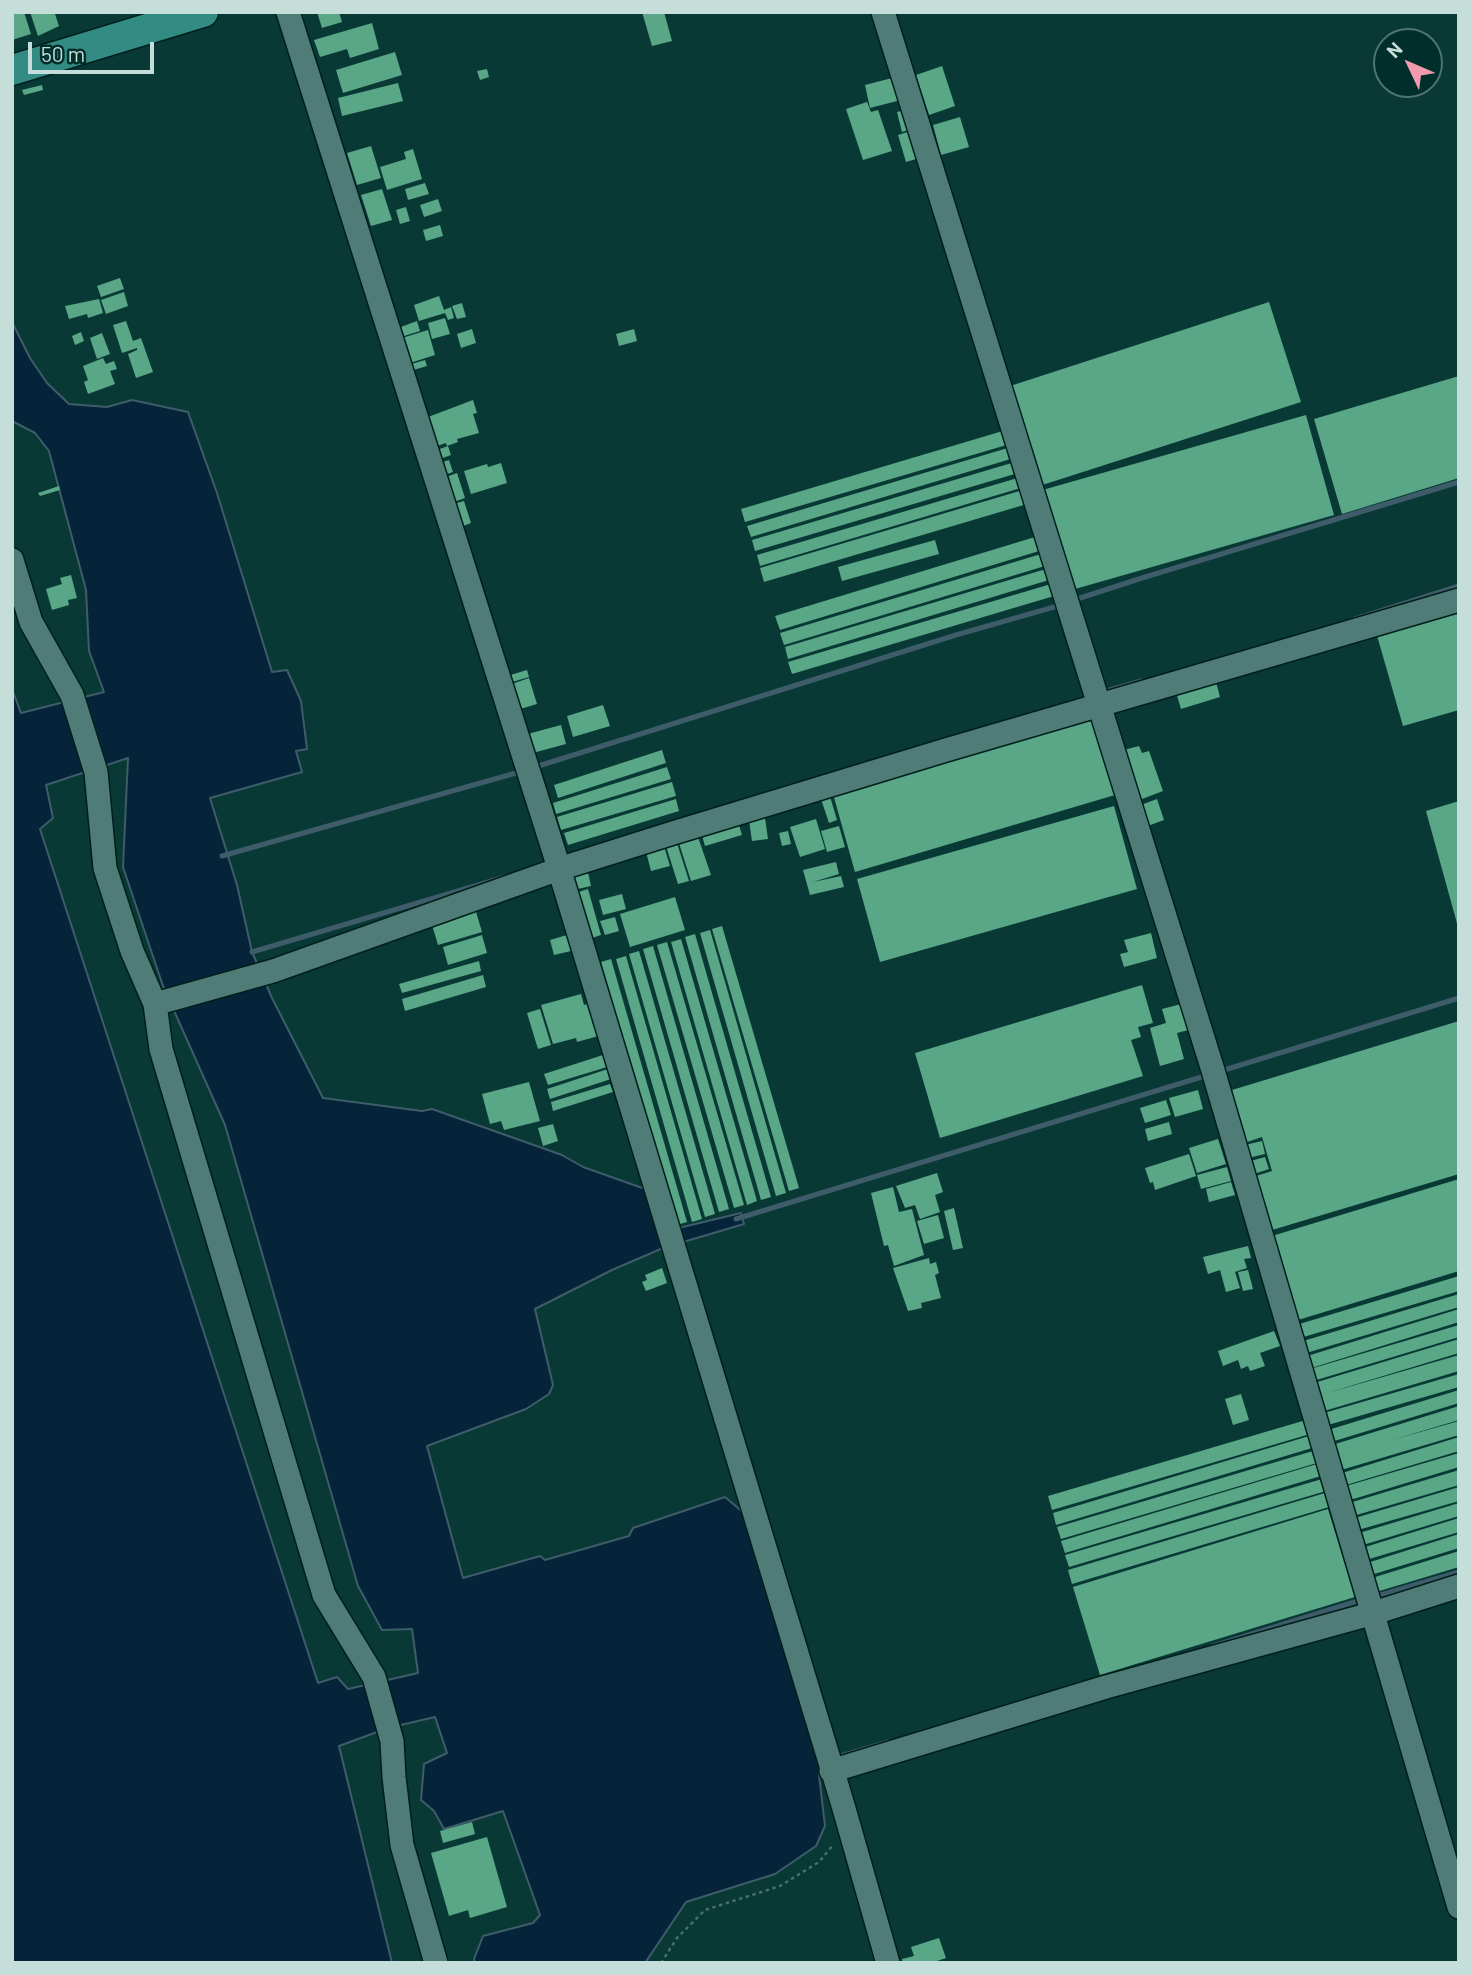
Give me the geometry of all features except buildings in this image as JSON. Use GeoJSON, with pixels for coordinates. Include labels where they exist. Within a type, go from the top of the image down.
{"type":"FeatureCollection","features":[{"type":"Feature","properties":{"kind":"main road"},"geometry":{"type":"LineString","coordinates":[[12,70],[203,12]]}},
{"type":"Feature","properties":{"kind":"street"},"geometry":{"type":"LineString","coordinates":[[288,12],[557,861],[888,1963]]}},
{"type":"Feature","properties":{"kind":"street"},"geometry":{"type":"LineString","coordinates":[[883,12],[1214,1074],[1459,1907]]}},
{"type":"Feature","properties":{"kind":"street"},"geometry":{"type":"LineString","coordinates":[[12,560],[32,622],[72,695],[96,772],[105,867],[132,951],[155,1004],[161,1049],[324,1595],[374,1677],[392,1741],[402,1845],[436,1963]]}},
{"type":"Feature","properties":{"kind":"street"},"geometry":{"type":"LineString","coordinates":[[155,1004],[273,971],[557,861],[947,750],[1098,698],[1459,600]]}},
{"type":"Feature","properties":{"kind":"street"},"geometry":{"type":"LineString","coordinates":[[829,1762],[1106,1687],[1370,1604],[1459,1586]]}},
{"type":"Feature","properties":{"kind":"path"},"geometry":{"type":"LineString","coordinates":[[661,1963],[677,1938],[705,1910],[780,1886],[820,1862],[835,1842]]}},
{"type":"Feature","properties":{"kind":"water"},"geometry":{"type":"Polygon","coordinates":[[[12,322],[30,358],[47,383],[69,404],[107,407],[132,400],[188,412],[217,493],[272,672],[287,670],[301,701],[307,749],[296,751],[302,772],[210,798],[237,885],[252,952],[272,998],[323,1098],[422,1111],[432,1109],[562,1155],[583,1167],[648,1190],[662,1232],[741,1213],[744,1224],[663,1248],[535,1309],[553,1385],[549,1394],[526,1409],[427,1446],[463,1578],[540,1556],[545,1560],[629,1536],[633,1528],[725,1497],[745,1514],[821,1768],[819,1775],[825,1826],[816,1846],[775,1874],[686,1902],[645,1963],[475,1963],[483,1936],[533,1923],[540,1915],[503,1811],[444,1829],[434,1811],[421,1800],[424,1764],[447,1753],[435,1717],[388,1728],[339,1746],[392,1963],[12,1963],[12,689],[21,713],[104,692],[89,651],[86,590],[49,451],[35,433],[12,421],[12,322]],[[128,758],[46,785],[53,818],[40,829],[318,1683],[337,1677],[348,1689],[418,1673],[412,1629],[382,1630],[358,1586],[225,1125],[163,986],[123,867],[128,758]]]}},
{"type":"Feature","properties":{"kind":"waterway"},"geometry":{"type":"LineString","coordinates":[[1074,600],[1459,482]]}},
{"type":"Feature","properties":{"kind":"waterway"},"geometry":{"type":"LineString","coordinates":[[1355,619],[1459,586]]}},
{"type":"Feature","properties":{"kind":"waterway"},"geometry":{"type":"LineString","coordinates":[[532,768],[956,635],[1061,605]]}},
{"type":"Feature","properties":{"kind":"waterway"},"geometry":{"type":"LineString","coordinates":[[1106,691],[1141,681]]}},
{"type":"Feature","properties":{"kind":"waterway"},"geometry":{"type":"LineString","coordinates":[[222,856],[523,771]]}},
{"type":"Feature","properties":{"kind":"waterway"},"geometry":{"type":"LineString","coordinates":[[252,952],[505,877]]}},
{"type":"Feature","properties":{"kind":"waterway"},"geometry":{"type":"LineString","coordinates":[[1221,1071],[1459,998]]}},
{"type":"Feature","properties":{"kind":"waterway"},"geometry":{"type":"LineString","coordinates":[[736,1219],[1208,1075]]}},
{"type":"Feature","properties":{"kind":"waterway"},"geometry":{"type":"LineString","coordinates":[[1374,1597],[1459,1572]]}},
{"type":"Feature","properties":{"kind":"waterway"},"geometry":{"type":"LineString","coordinates":[[1213,1646],[1361,1600]]}},
{"type":"Feature","properties":{"kind":"waterway"},"geometry":{"type":"LineString","coordinates":[[834,1758],[888,1742]]}}]}
